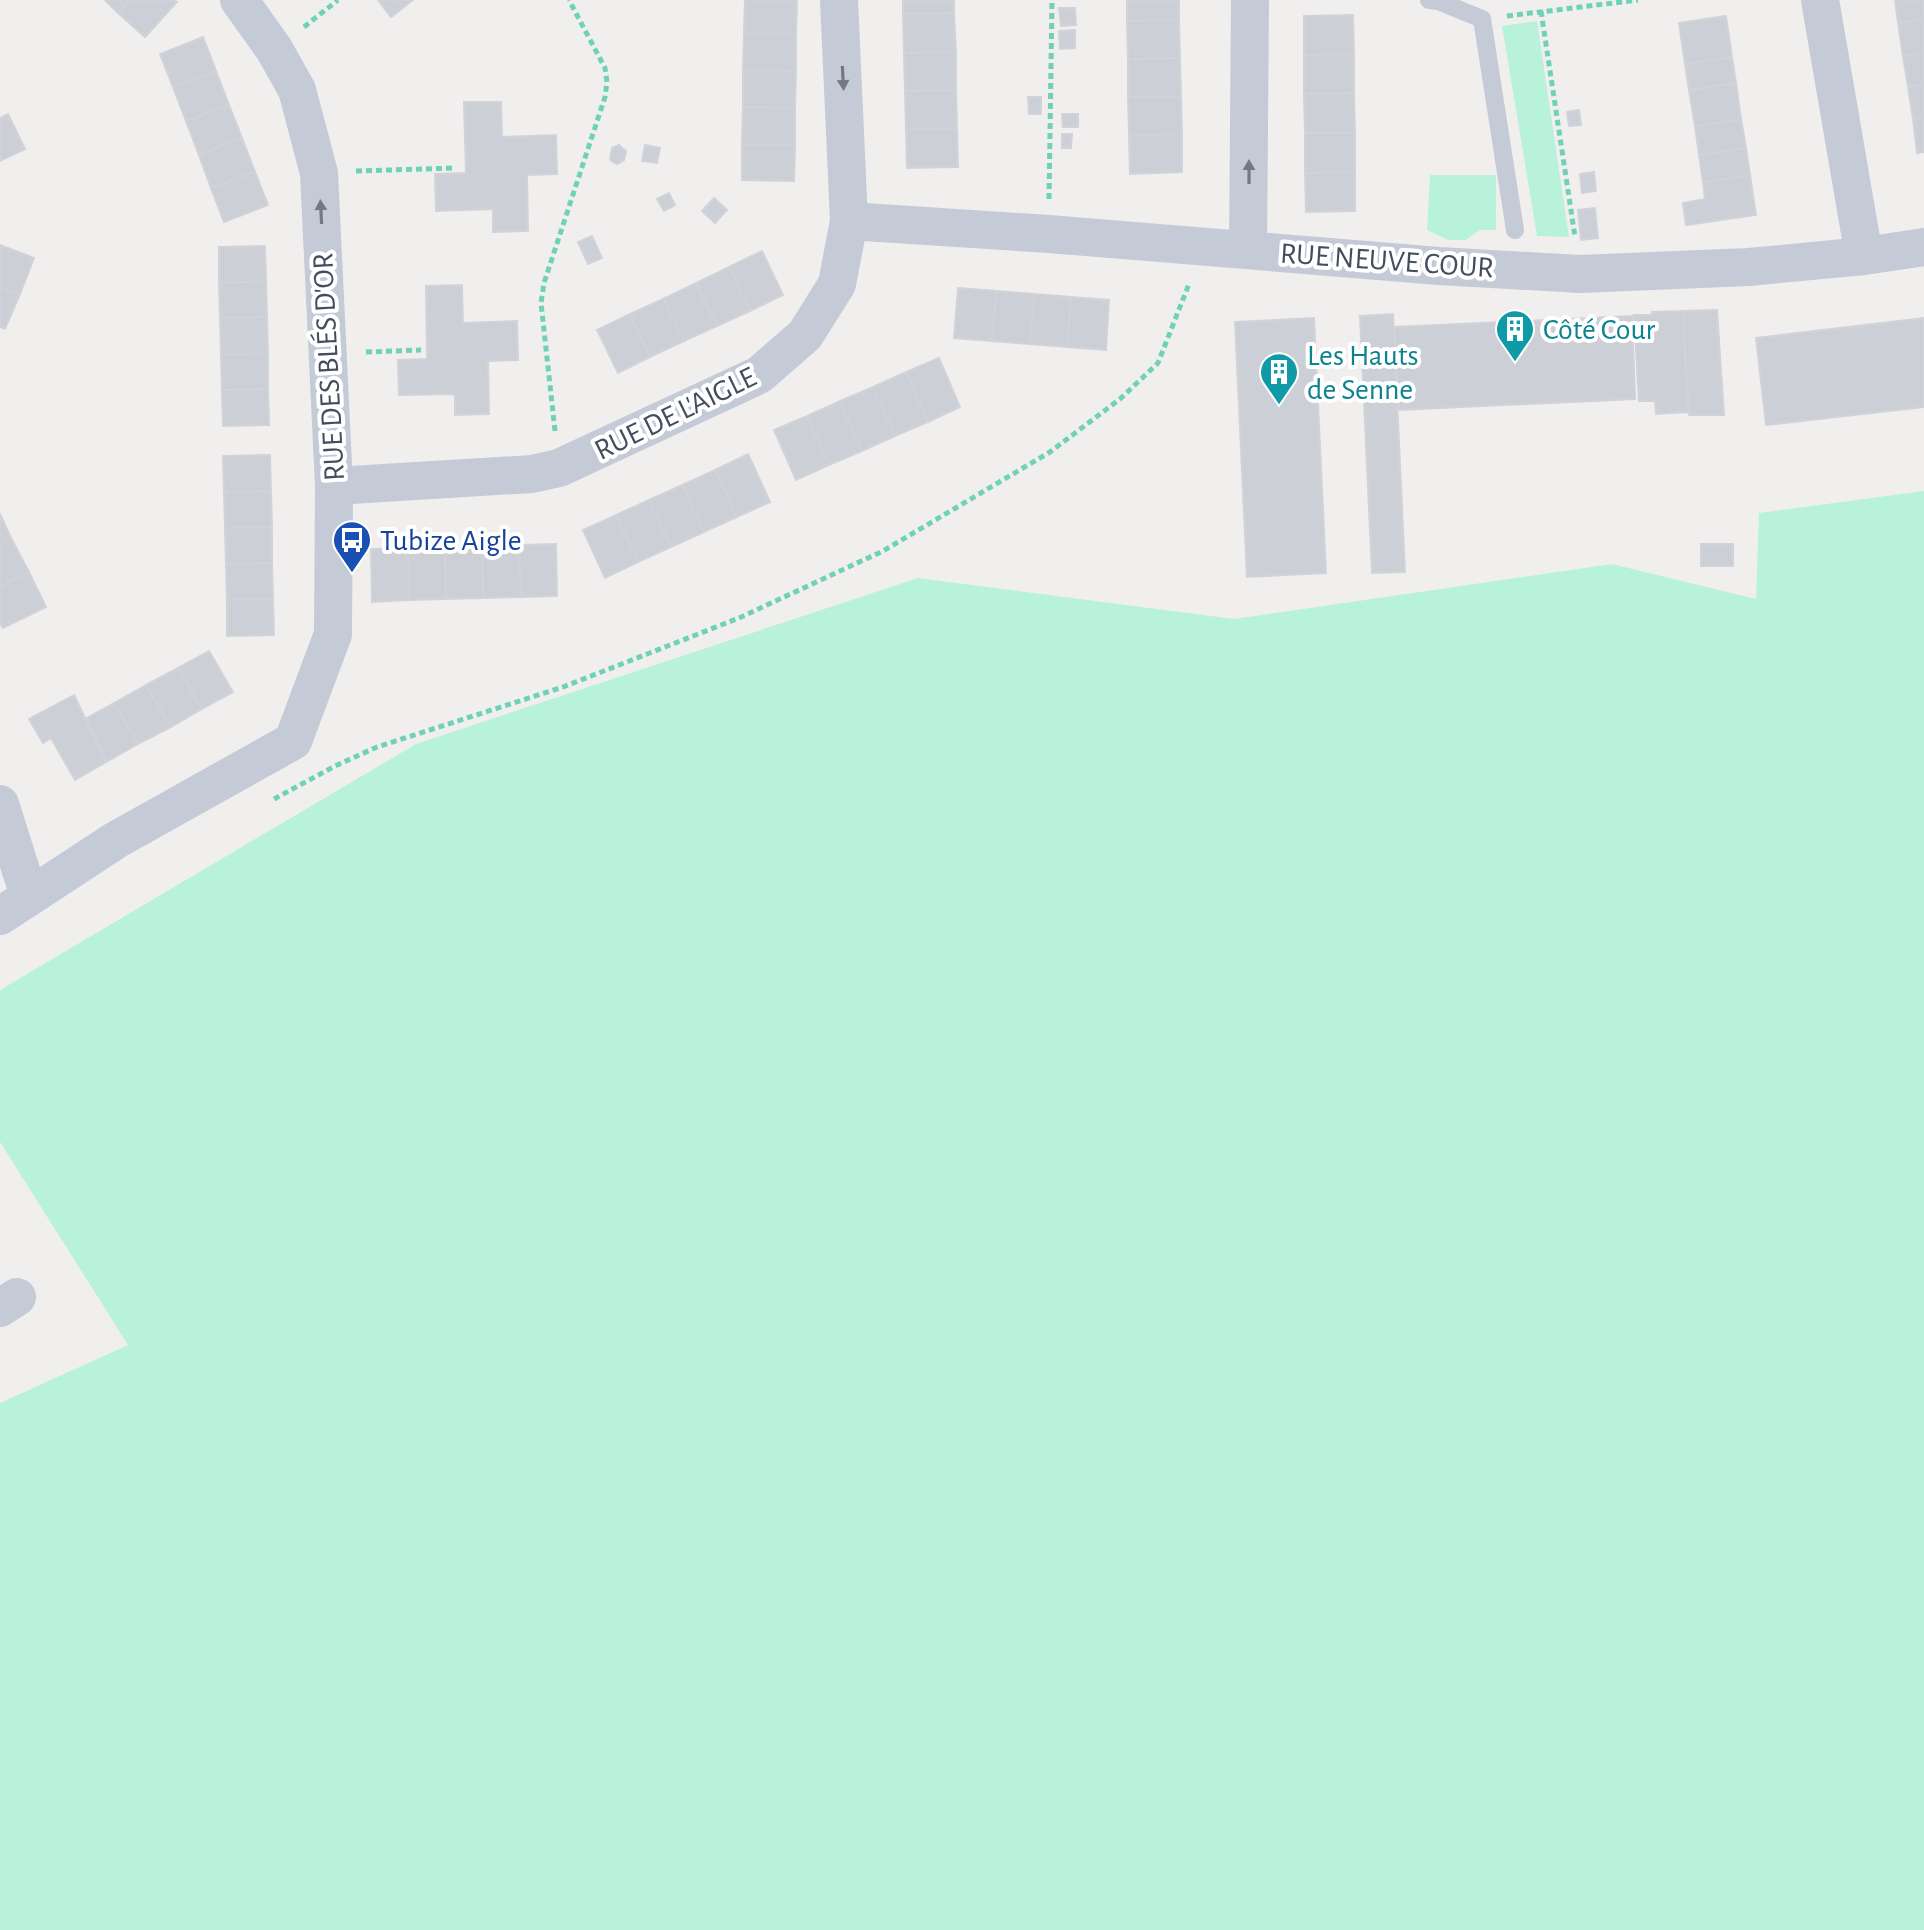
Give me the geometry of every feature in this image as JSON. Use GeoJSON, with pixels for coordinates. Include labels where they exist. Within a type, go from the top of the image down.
{"type":"FeatureCollection","features":[{"type":"Feature","properties":{"kind":"street","name":"RUE DES BLÉS D'OR"},"geometry":{"type":"LineString","coordinates":[[15,906],[116,840],[293,741],[333,634],[334,486],[319,173],[297,90],[274,49],[239,0]]}},
{"type":"Feature","properties":{"kind":"street","name":"RUE DE L'AIGLE"},"geometry":{"type":"LineString","coordinates":[[334,486],[532,474],[559,468],[759,375],[805,335],[837,284],[849,221],[839,0]]}},
{"type":"Feature","properties":{"kind":"street"},"geometry":{"type":"LineString","coordinates":[[1248,250],[1250,0]]}},
{"type":"Feature","properties":{"kind":"street"},"geometry":{"type":"LineString","coordinates":[[1820,0],[1864,256]]}},
{"type":"Feature","properties":{"kind":"street","name":"RUE NEUVE COUR"},"geometry":{"type":"LineString","coordinates":[[849,221],[1580,274],[1749,267],[1924,247]]}},
{"type":"Feature","properties":{"kind":"street"},"geometry":{"type":"LineString","coordinates":[[0,804],[15,906]]}},
{"type":"Feature","properties":{"kind":"lane"},"geometry":{"type":"LineString","coordinates":[[1429,0],[1482,19],[1515,230]]}},
{"type":"Feature","properties":{"kind":"path"},"geometry":{"type":"LineString","coordinates":[[299,30],[338,0]]}},
{"type":"Feature","properties":{"kind":"path"},"geometry":{"type":"LineString","coordinates":[[555,437],[541,303],[544,283],[605,97],[607,82],[605,68],[569,0]]}},
{"type":"Feature","properties":{"kind":"path"},"geometry":{"type":"LineString","coordinates":[[1049,234],[1052,0]]}},
{"type":"Feature","properties":{"kind":"path"},"geometry":{"type":"LineString","coordinates":[[1482,19],[1638,0]]}},
{"type":"Feature","properties":{"kind":"path"},"geometry":{"type":"LineString","coordinates":[[1541,11],[1580,274]]}},
{"type":"Feature","properties":{"kind":"path"},"geometry":{"type":"LineString","coordinates":[[349,172],[456,168]]}},
{"type":"Feature","properties":{"kind":"path"},"geometry":{"type":"LineString","coordinates":[[269,802],[377,747],[563,687],[739,618],[883,551],[966,502],[1050,452],[1120,399],[1158,363],[1205,246]]}},
{"type":"Feature","properties":{"kind":"path"},"geometry":{"type":"LineString","coordinates":[[357,352],[421,350]]}},
{"type":"Feature","properties":{"kind":"green space"},"geometry":{"type":"Polygon","coordinates":[[[1537,21],[1569,237],[1537,236],[1502,26],[1537,21]]]}},
{"type":"Feature","properties":{"kind":"green space"},"geometry":{"type":"Polygon","coordinates":[[[1430,175],[1496,175],[1496,230],[1480,230],[1466,240],[1448,240],[1427,230],[1430,175]]]}},
{"type":"Feature","properties":{"kind":"green space"},"geometry":{"type":"Polygon","coordinates":[[[1924,491],[1924,1930],[0,1930],[0,1403],[128,1345],[0,1142],[0,990],[416,744],[918,578],[1234,619],[1612,564],[1756,599],[1759,513],[1924,491]]]}},
{"type":"Feature","properties":{"kind":"building"},"geometry":{"type":"Polygon","coordinates":[[[105,0],[130,0],[118,13],[105,0]]]}},
{"type":"Feature","properties":{"kind":"building"},"geometry":{"type":"Polygon","coordinates":[[[130,0],[177,2],[145,37],[118,13],[130,0]]]}},
{"type":"Feature","properties":{"kind":"building"},"geometry":{"type":"Polygon","coordinates":[[[378,0],[413,0],[391,17],[378,0]]]}},
{"type":"Feature","properties":{"kind":"building"},"geometry":{"type":"Polygon","coordinates":[[[745,0],[797,0],[796,34],[744,33],[745,0]]]}},
{"type":"Feature","properties":{"kind":"building"},"geometry":{"type":"Polygon","coordinates":[[[903,0],[954,0],[954,13],[903,14],[903,0]]]}},
{"type":"Feature","properties":{"kind":"building"},"geometry":{"type":"Polygon","coordinates":[[[1127,0],[1179,0],[1179,20],[1127,21],[1127,0]]]}},
{"type":"Feature","properties":{"kind":"building"},"geometry":{"type":"Polygon","coordinates":[[[1895,0],[1924,0],[1924,19],[1898,23],[1895,0]]]}},
{"type":"Feature","properties":{"kind":"building"},"geometry":{"type":"Polygon","coordinates":[[[1059,8],[1075,8],[1076,25],[1061,26],[1059,8]]]}},
{"type":"Feature","properties":{"kind":"building"},"geometry":{"type":"Polygon","coordinates":[[[954,13],[956,52],[904,53],[903,14],[954,13]]]}},
{"type":"Feature","properties":{"kind":"building"},"geometry":{"type":"Polygon","coordinates":[[[1353,15],[1354,54],[1304,55],[1304,16],[1353,15]]]}},
{"type":"Feature","properties":{"kind":"building"},"geometry":{"type":"Polygon","coordinates":[[[1726,16],[1732,57],[1685,64],[1679,23],[1726,16]]]}},
{"type":"Feature","properties":{"kind":"building"},"geometry":{"type":"Polygon","coordinates":[[[1924,19],[1924,53],[1903,56],[1898,23],[1924,19]]]}},
{"type":"Feature","properties":{"kind":"building"},"geometry":{"type":"Polygon","coordinates":[[[1179,20],[1180,58],[1128,59],[1127,21],[1179,20]]]}},
{"type":"Feature","properties":{"kind":"building"},"geometry":{"type":"Polygon","coordinates":[[[1075,30],[1075,48],[1060,49],[1059,31],[1075,30]]]}},
{"type":"Feature","properties":{"kind":"building"},"geometry":{"type":"Polygon","coordinates":[[[744,33],[796,34],[796,71],[743,70],[744,33]]]}},
{"type":"Feature","properties":{"kind":"building"},"geometry":{"type":"Polygon","coordinates":[[[203,37],[216,71],[173,87],[160,54],[203,37]]]}},
{"type":"Feature","properties":{"kind":"building"},"geometry":{"type":"Polygon","coordinates":[[[956,52],[956,90],[905,91],[904,53],[956,52]]]}},
{"type":"Feature","properties":{"kind":"building"},"geometry":{"type":"Polygon","coordinates":[[[1924,53],[1924,85],[1908,87],[1903,56],[1924,53]]]}},
{"type":"Feature","properties":{"kind":"building"},"geometry":{"type":"Polygon","coordinates":[[[1354,54],[1354,93],[1304,94],[1304,55],[1354,54]]]}},
{"type":"Feature","properties":{"kind":"building"},"geometry":{"type":"Polygon","coordinates":[[[1732,57],[1736,83],[1689,90],[1685,64],[1732,57]]]}},
{"type":"Feature","properties":{"kind":"building"},"geometry":{"type":"Polygon","coordinates":[[[1180,58],[1181,97],[1128,97],[1128,59],[1180,58]]]}},
{"type":"Feature","properties":{"kind":"building"},"geometry":{"type":"Polygon","coordinates":[[[743,70],[796,71],[795,108],[743,107],[743,70]]]}},
{"type":"Feature","properties":{"kind":"building"},"geometry":{"type":"Polygon","coordinates":[[[216,71],[229,105],[186,121],[173,87],[216,71]]]}},
{"type":"Feature","properties":{"kind":"building"},"geometry":{"type":"Polygon","coordinates":[[[1736,83],[1741,119],[1695,126],[1689,90],[1736,83]]]}},
{"type":"Feature","properties":{"kind":"building"},"geometry":{"type":"Polygon","coordinates":[[[1924,85],[1924,118],[1913,119],[1908,87],[1924,85]]]}},
{"type":"Feature","properties":{"kind":"building"},"geometry":{"type":"Polygon","coordinates":[[[956,90],[957,128],[906,129],[905,91],[956,90]]]}},
{"type":"Feature","properties":{"kind":"building"},"geometry":{"type":"Polygon","coordinates":[[[1354,93],[1355,133],[1305,133],[1304,94],[1354,93]]]}},
{"type":"Feature","properties":{"kind":"building"},"geometry":{"type":"Polygon","coordinates":[[[1028,97],[1041,97],[1041,114],[1029,114],[1028,97]]]}},
{"type":"Feature","properties":{"kind":"building"},"geometry":{"type":"Polygon","coordinates":[[[1128,97],[1181,97],[1182,134],[1129,136],[1128,97]]]}},
{"type":"Feature","properties":{"kind":"building"},"geometry":{"type":"Polygon","coordinates":[[[464,102],[501,102],[502,137],[556,135],[557,174],[527,175],[528,231],[493,232],[493,209],[436,211],[435,174],[466,173],[464,102]]]}},
{"type":"Feature","properties":{"kind":"building"},"geometry":{"type":"Polygon","coordinates":[[[229,105],[242,138],[199,155],[186,121],[229,105]]]}},
{"type":"Feature","properties":{"kind":"building"},"geometry":{"type":"Polygon","coordinates":[[[743,107],[795,108],[795,145],[742,144],[743,107]]]}},
{"type":"Feature","properties":{"kind":"building"},"geometry":{"type":"Polygon","coordinates":[[[1579,110],[1581,125],[1569,126],[1567,112],[1579,110]]]}},
{"type":"Feature","properties":{"kind":"building"},"geometry":{"type":"Polygon","coordinates":[[[8,114],[25,149],[0,161],[0,118],[8,114]]]}},
{"type":"Feature","properties":{"kind":"building"},"geometry":{"type":"Polygon","coordinates":[[[1062,114],[1078,114],[1078,127],[1063,127],[1062,114]]]}},
{"type":"Feature","properties":{"kind":"building"},"geometry":{"type":"Polygon","coordinates":[[[1924,118],[1924,152],[1917,153],[1913,119],[1924,118]]]}},
{"type":"Feature","properties":{"kind":"building"},"geometry":{"type":"Polygon","coordinates":[[[1741,119],[1746,148],[1699,155],[1695,126],[1741,119]]]}},
{"type":"Feature","properties":{"kind":"building"},"geometry":{"type":"Polygon","coordinates":[[[957,128],[958,167],[907,168],[906,129],[957,128]]]}},
{"type":"Feature","properties":{"kind":"building"},"geometry":{"type":"Polygon","coordinates":[[[1305,133],[1355,133],[1355,172],[1305,173],[1305,133]]]}},
{"type":"Feature","properties":{"kind":"building"},"geometry":{"type":"Polygon","coordinates":[[[1062,134],[1072,134],[1071,148],[1062,148],[1062,134]]]}},
{"type":"Feature","properties":{"kind":"building"},"geometry":{"type":"Polygon","coordinates":[[[1182,134],[1182,172],[1130,174],[1129,136],[1182,134]]]}},
{"type":"Feature","properties":{"kind":"building"},"geometry":{"type":"Polygon","coordinates":[[[242,138],[255,172],[211,188],[199,155],[242,138]]]}},
{"type":"Feature","properties":{"kind":"building"},"geometry":{"type":"Polygon","coordinates":[[[742,144],[795,145],[794,181],[742,180],[742,144]]]}},
{"type":"Feature","properties":{"kind":"building"},"geometry":{"type":"Polygon","coordinates":[[[619,145],[626,151],[624,160],[617,164],[610,160],[612,148],[619,145]]]}},
{"type":"Feature","properties":{"kind":"building"},"geometry":{"type":"Polygon","coordinates":[[[645,145],[660,148],[657,163],[642,161],[645,145]]]}},
{"type":"Feature","properties":{"kind":"building"},"geometry":{"type":"Polygon","coordinates":[[[1746,148],[1750,175],[1703,182],[1699,155],[1746,148]]]}},
{"type":"Feature","properties":{"kind":"building"},"geometry":{"type":"Polygon","coordinates":[[[255,172],[268,205],[224,222],[211,188],[255,172]]]}},
{"type":"Feature","properties":{"kind":"building"},"geometry":{"type":"Polygon","coordinates":[[[1355,172],[1355,211],[1306,212],[1305,173],[1355,172]]]}},
{"type":"Feature","properties":{"kind":"building"},"geometry":{"type":"Polygon","coordinates":[[[1594,172],[1596,191],[1582,193],[1580,174],[1594,172]]]}},
{"type":"Feature","properties":{"kind":"building"},"geometry":{"type":"Polygon","coordinates":[[[1750,175],[1756,215],[1686,225],[1683,203],[1705,199],[1703,182],[1750,175]]]}},
{"type":"Feature","properties":{"kind":"building"},"geometry":{"type":"Polygon","coordinates":[[[669,193],[675,205],[664,211],[657,199],[669,193]]]}},
{"type":"Feature","properties":{"kind":"building"},"geometry":{"type":"Polygon","coordinates":[[[714,198],[727,210],[715,223],[702,211],[714,198]]]}},
{"type":"Feature","properties":{"kind":"building"},"geometry":{"type":"Polygon","coordinates":[[[1595,208],[1598,238],[1581,240],[1578,210],[1595,208]]]}},
{"type":"Feature","properties":{"kind":"building"},"geometry":{"type":"Polygon","coordinates":[[[592,236],[602,258],[588,264],[578,242],[592,236]]]}},
{"type":"Feature","properties":{"kind":"building"},"geometry":{"type":"Polygon","coordinates":[[[0,245],[34,258],[20,294],[0,287],[0,245]]]}},
{"type":"Feature","properties":{"kind":"building"},"geometry":{"type":"Polygon","coordinates":[[[265,246],[266,281],[219,283],[219,247],[265,246]]]}},
{"type":"Feature","properties":{"kind":"building"},"geometry":{"type":"Polygon","coordinates":[[[762,251],[783,295],[750,311],[729,267],[762,251]]]}},
{"type":"Feature","properties":{"kind":"building"},"geometry":{"type":"Polygon","coordinates":[[[729,267],[750,311],[717,326],[696,283],[729,267]]]}},
{"type":"Feature","properties":{"kind":"building"},"geometry":{"type":"Polygon","coordinates":[[[266,281],[267,317],[220,318],[219,283],[266,281]]]}},
{"type":"Feature","properties":{"kind":"building"},"geometry":{"type":"Polygon","coordinates":[[[696,283],[717,326],[684,341],[663,299],[696,283]]]}},
{"type":"Feature","properties":{"kind":"building"},"geometry":{"type":"Polygon","coordinates":[[[462,285],[463,323],[517,321],[518,360],[488,361],[489,414],[455,415],[455,394],[399,395],[398,360],[427,359],[426,286],[462,285]]]}},
{"type":"Feature","properties":{"kind":"building"},"geometry":{"type":"Polygon","coordinates":[[[0,287],[20,294],[5,329],[0,327],[0,287]]]}},
{"type":"Feature","properties":{"kind":"building"},"geometry":{"type":"Polygon","coordinates":[[[958,288],[996,291],[992,341],[954,338],[958,288]]]}},
{"type":"Feature","properties":{"kind":"building"},"geometry":{"type":"Polygon","coordinates":[[[996,291],[1034,294],[1030,344],[992,341],[996,291]]]}},
{"type":"Feature","properties":{"kind":"building"},"geometry":{"type":"Polygon","coordinates":[[[1034,294],[1071,297],[1067,347],[1030,344],[1034,294]]]}},
{"type":"Feature","properties":{"kind":"building"},"geometry":{"type":"Polygon","coordinates":[[[1071,297],[1109,300],[1106,350],[1067,347],[1071,297]]]}},
{"type":"Feature","properties":{"kind":"building"},"geometry":{"type":"Polygon","coordinates":[[[663,299],[684,341],[650,357],[630,314],[663,299]]]}},
{"type":"Feature","properties":{"kind":"building"},"geometry":{"type":"Polygon","coordinates":[[[1717,310],[1724,415],[1689,415],[1683,311],[1717,310]]]}},
{"type":"Feature","properties":{"kind":"building"},"geometry":{"type":"Polygon","coordinates":[[[1683,311],[1688,412],[1656,414],[1655,401],[1639,401],[1634,315],[1683,311]]]}},
{"type":"Feature","properties":{"kind":"building"},"geometry":{"type":"Polygon","coordinates":[[[630,314],[650,357],[618,373],[597,330],[630,314]]]}},
{"type":"Feature","properties":{"kind":"building"},"geometry":{"type":"Polygon","coordinates":[[[1393,314],[1405,572],[1372,573],[1360,316],[1393,314]]]}},
{"type":"Feature","properties":{"kind":"building","name":"Côté Cour"},"geometry":{"type":"Polygon","coordinates":[[[1632,316],[1635,399],[1399,410],[1394,327],[1632,316]]]}},
{"type":"Feature","properties":{"kind":"building"},"geometry":{"type":"Polygon","coordinates":[[[267,317],[268,353],[221,355],[220,318],[267,317]]]}},
{"type":"Feature","properties":{"kind":"building","name":"Les Hauts de Senne"},"geometry":{"type":"Polygon","coordinates":[[[1314,318],[1326,573],[1247,577],[1235,322],[1314,318]]]}},
{"type":"Feature","properties":{"kind":"building"},"geometry":{"type":"Polygon","coordinates":[[[1924,318],[1924,407],[1766,425],[1756,338],[1924,318]]]}},
{"type":"Feature","properties":{"kind":"building"},"geometry":{"type":"Polygon","coordinates":[[[268,353],[268,389],[222,390],[221,355],[268,353]]]}},
{"type":"Feature","properties":{"kind":"building"},"geometry":{"type":"Polygon","coordinates":[[[939,358],[960,407],[928,422],[906,372],[939,358]]]}},
{"type":"Feature","properties":{"kind":"building"},"geometry":{"type":"Polygon","coordinates":[[[906,372],[928,422],[895,436],[873,387],[906,372]]]}},
{"type":"Feature","properties":{"kind":"building"},"geometry":{"type":"Polygon","coordinates":[[[873,387],[895,436],[862,451],[840,401],[873,387]]]}},
{"type":"Feature","properties":{"kind":"building"},"geometry":{"type":"Polygon","coordinates":[[[268,389],[269,425],[223,426],[222,390],[268,389]]]}},
{"type":"Feature","properties":{"kind":"building"},"geometry":{"type":"Polygon","coordinates":[[[840,401],[862,451],[829,465],[807,416],[840,401]]]}},
{"type":"Feature","properties":{"kind":"building"},"geometry":{"type":"Polygon","coordinates":[[[807,416],[829,465],[796,480],[774,430],[807,416]]]}},
{"type":"Feature","properties":{"kind":"building"},"geometry":{"type":"Polygon","coordinates":[[[748,454],[770,502],[737,517],[715,470],[748,454]]]}},
{"type":"Feature","properties":{"kind":"building"},"geometry":{"type":"Polygon","coordinates":[[[270,455],[271,491],[224,492],[223,456],[270,455]]]}},
{"type":"Feature","properties":{"kind":"building"},"geometry":{"type":"Polygon","coordinates":[[[715,470],[737,517],[704,532],[682,485],[715,470]]]}},
{"type":"Feature","properties":{"kind":"building"},"geometry":{"type":"Polygon","coordinates":[[[682,485],[704,532],[671,547],[649,500],[682,485]]]}},
{"type":"Feature","properties":{"kind":"building"},"geometry":{"type":"Polygon","coordinates":[[[271,491],[272,527],[225,528],[224,492],[271,491]]]}},
{"type":"Feature","properties":{"kind":"building"},"geometry":{"type":"Polygon","coordinates":[[[649,500],[671,547],[638,562],[616,515],[649,500]]]}},
{"type":"Feature","properties":{"kind":"building"},"geometry":{"type":"Polygon","coordinates":[[[0,514],[11,538],[0,543],[0,514]]]}},
{"type":"Feature","properties":{"kind":"building"},"geometry":{"type":"Polygon","coordinates":[[[616,515],[638,562],[605,578],[583,530],[616,515]]]}},
{"type":"Feature","properties":{"kind":"building"},"geometry":{"type":"Polygon","coordinates":[[[272,527],[272,563],[226,564],[225,528],[272,527]]]}},
{"type":"Feature","properties":{"kind":"building"},"geometry":{"type":"Polygon","coordinates":[[[11,538],[29,572],[0,587],[0,543],[11,538]]]}},
{"type":"Feature","properties":{"kind":"building"},"geometry":{"type":"Polygon","coordinates":[[[556,544],[557,596],[521,597],[519,545],[556,544]]]}},
{"type":"Feature","properties":{"kind":"building"},"geometry":{"type":"Polygon","coordinates":[[[1701,544],[1733,544],[1733,566],[1701,566],[1701,544]]]}},
{"type":"Feature","properties":{"kind":"building"},"geometry":{"type":"Polygon","coordinates":[[[519,545],[521,597],[483,598],[482,546],[519,545]]]}},
{"type":"Feature","properties":{"kind":"building"},"geometry":{"type":"Polygon","coordinates":[[[482,546],[483,598],[446,599],[445,547],[482,546]]]}},
{"type":"Feature","properties":{"kind":"building"},"geometry":{"type":"Polygon","coordinates":[[[445,547],[446,599],[409,600],[408,548],[445,547]]]}},
{"type":"Feature","properties":{"kind":"building"},"geometry":{"type":"Polygon","coordinates":[[[408,548],[409,600],[372,602],[371,549],[408,548]]]}},
{"type":"Feature","properties":{"kind":"building"},"geometry":{"type":"Polygon","coordinates":[[[272,563],[273,599],[227,600],[226,564],[272,563]]]}},
{"type":"Feature","properties":{"kind":"building"},"geometry":{"type":"Polygon","coordinates":[[[29,572],[46,607],[3,628],[0,623],[0,587],[29,572]]]}},
{"type":"Feature","properties":{"kind":"building"},"geometry":{"type":"Polygon","coordinates":[[[273,599],[274,635],[227,636],[227,600],[273,599]]]}},
{"type":"Feature","properties":{"kind":"building"},"geometry":{"type":"Polygon","coordinates":[[[209,651],[233,692],[202,709],[178,668],[209,651]]]}},
{"type":"Feature","properties":{"kind":"building"},"geometry":{"type":"Polygon","coordinates":[[[178,668],[202,709],[171,727],[146,685],[178,668]]]}},
{"type":"Feature","properties":{"kind":"building"},"geometry":{"type":"Polygon","coordinates":[[[146,685],[171,727],[138,744],[114,703],[146,685]]]}},
{"type":"Feature","properties":{"kind":"building"},"geometry":{"type":"Polygon","coordinates":[[[74,695],[106,762],[75,780],[51,738],[43,743],[29,719],[74,695]]]}},
{"type":"Feature","properties":{"kind":"building"},"geometry":{"type":"Polygon","coordinates":[[[114,703],[138,744],[106,762],[87,718],[114,703]]]}},
{"type":"Feature","properties":{"kind":"place","name":"Côté Cour"},"geometry":{"type":"Point","coordinates":[1515,363]}},
{"type":"Feature","properties":{"kind":"place","name":"Les Hauts de Senne"},"geometry":{"type":"Point","coordinates":[1279,406]}},
{"type":"Feature","properties":{"kind":"place","name":"Tubize Aigle"},"geometry":{"type":"Point","coordinates":[352,574]}}]}
